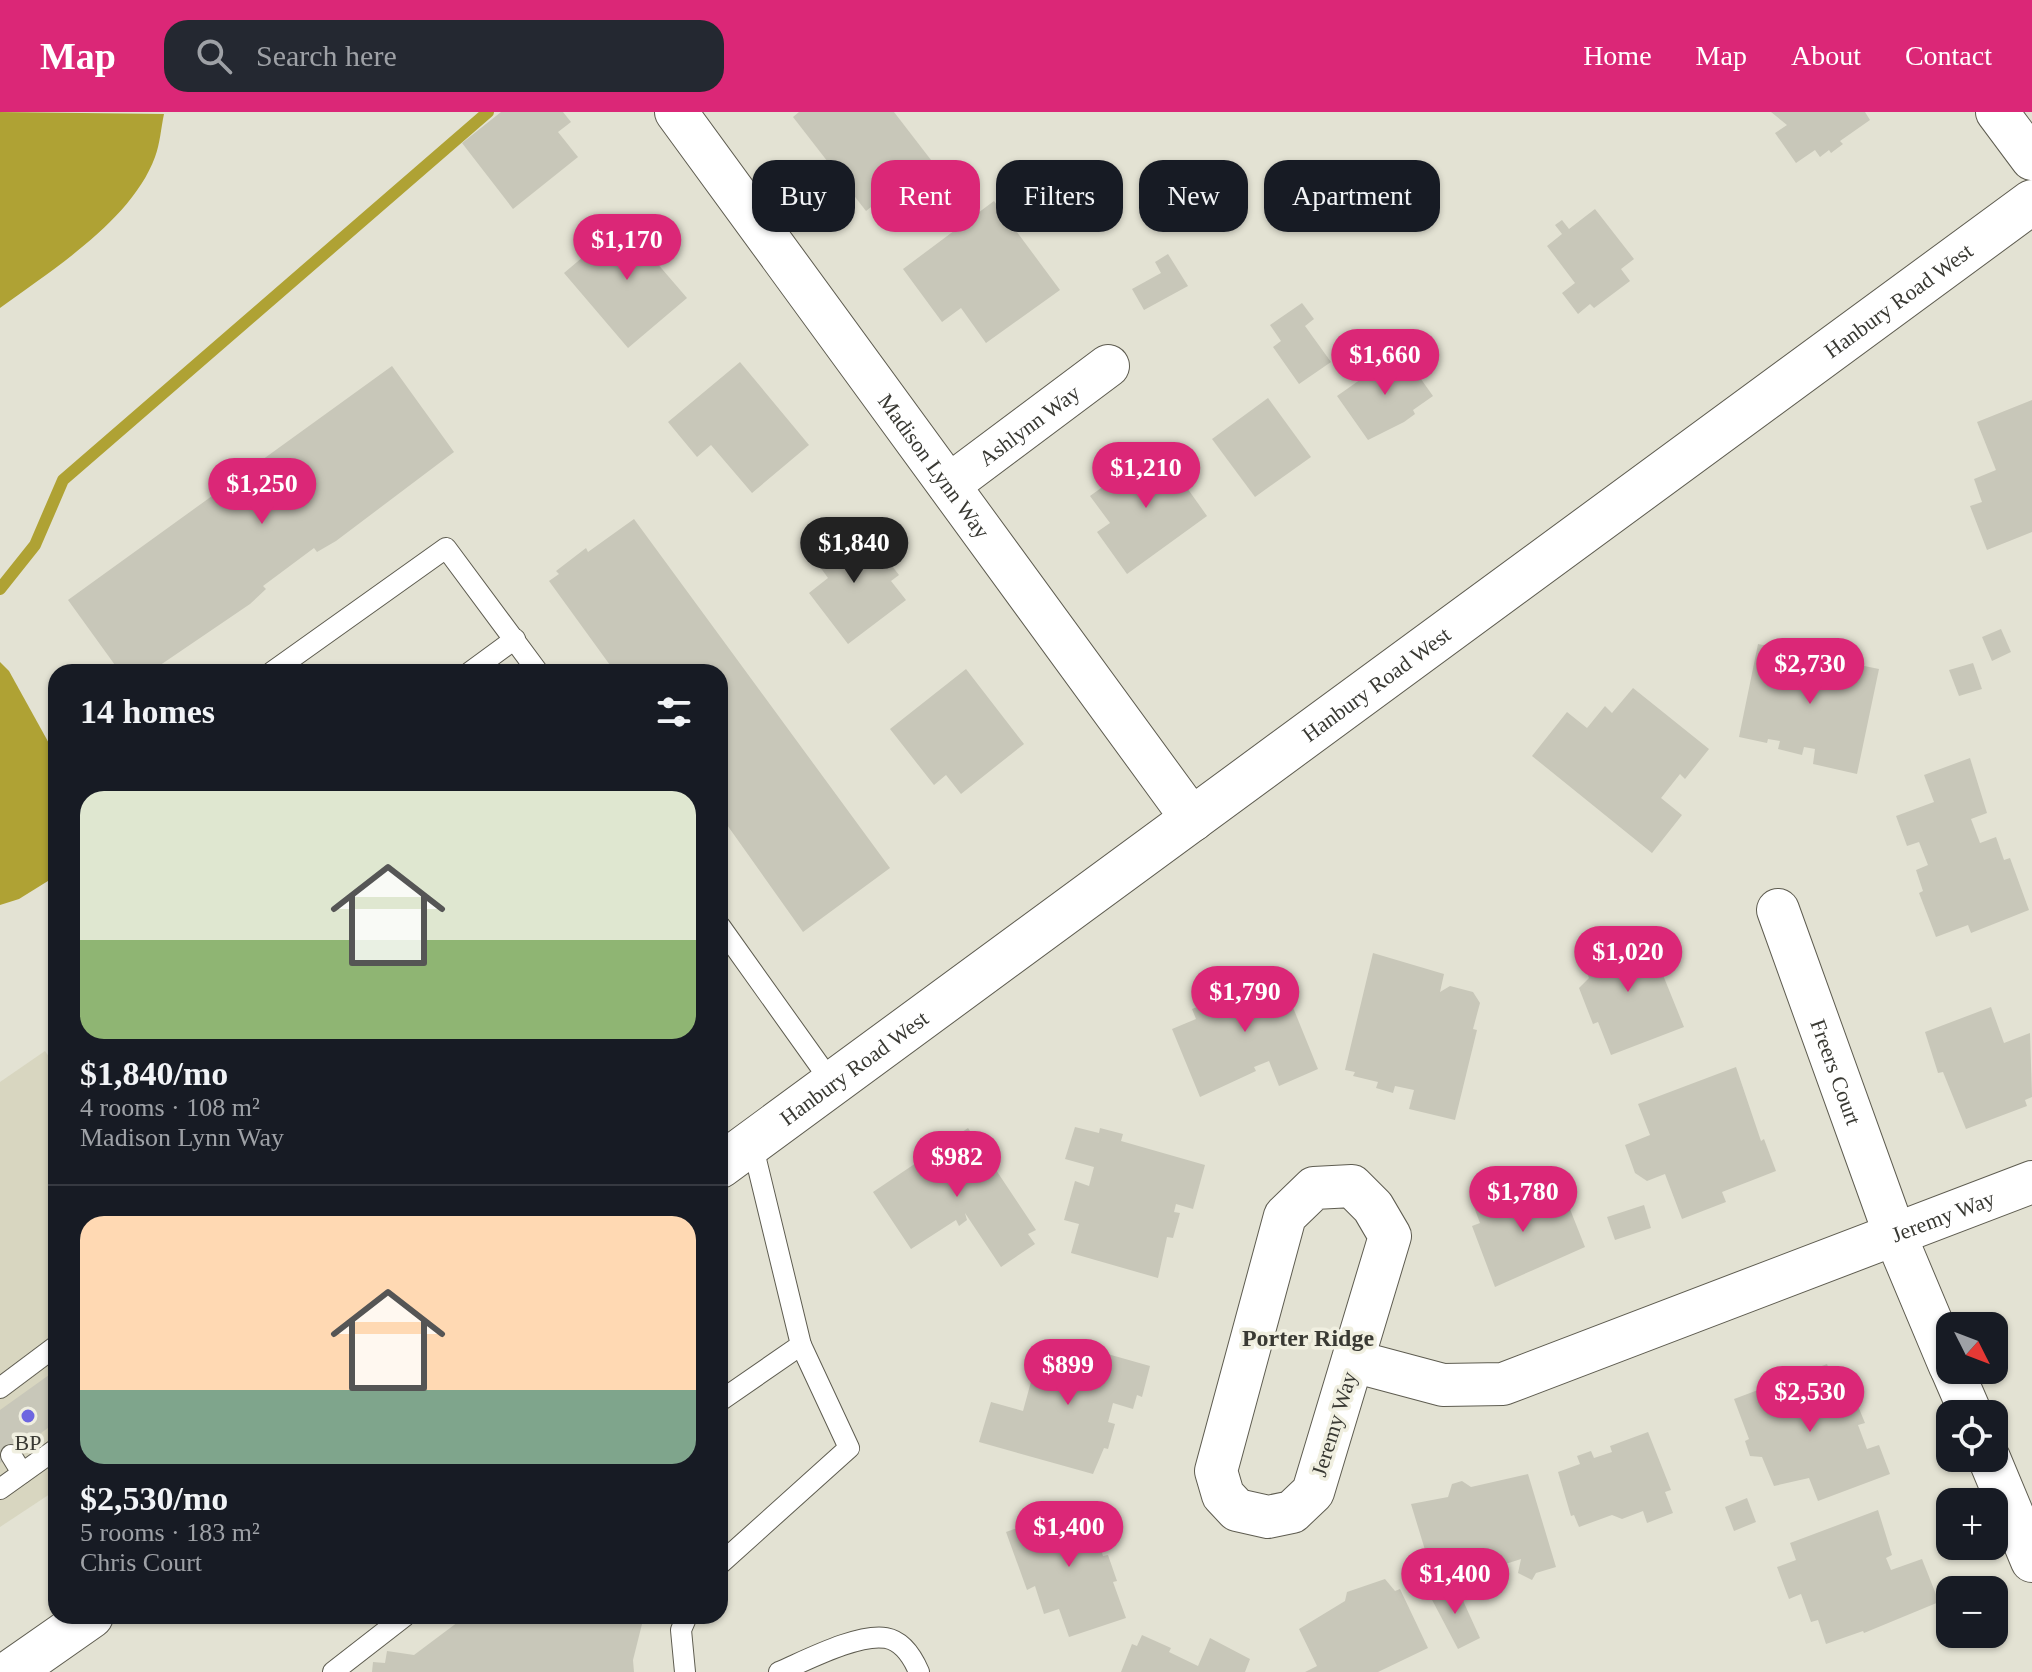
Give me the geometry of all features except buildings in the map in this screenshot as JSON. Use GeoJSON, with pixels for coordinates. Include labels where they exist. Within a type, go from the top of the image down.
{"type":"FeatureCollection","features":[{"type":"Feature","properties":{"kind":"main road","name":"Hanbury Road West"},"geometry":{"type":"LineString","coordinates":[[736,1154],[2032,202]]}},
{"type":"Feature","properties":{"kind":"main road"},"geometry":{"type":"LineString","coordinates":[[11,1672],[80,1624]]}},
{"type":"Feature","properties":{"kind":"street","name":"Madison Lynn Way"},"geometry":{"type":"LineString","coordinates":[[676,112],[1193,820]]}},
{"type":"Feature","properties":{"kind":"street"},"geometry":{"type":"LineString","coordinates":[[1997,112],[2032,159]]}},
{"type":"Feature","properties":{"kind":"street","name":"Ashlynn Way"},"geometry":{"type":"LineString","coordinates":[[949,485],[1108,366]]}},
{"type":"Feature","properties":{"kind":"street","name":"Freers Court"},"geometry":{"type":"LineString","coordinates":[[1778,910],[1895,1235],[1936,1332]]}},
{"type":"Feature","properties":{"kind":"street","name":"Jeremy Way"},"geometry":{"type":"LineString","coordinates":[[1353,1361],[1443,1385],[1503,1384],[2032,1182]]}},
{"type":"Feature","properties":{"kind":"street","name":"Jeremy Way"},"geometry":{"type":"LineString","coordinates":[[1352,1186],[1373,1207],[1390,1236],[1353,1361],[1313,1492],[1292,1512],[1268,1517],[1237,1510],[1223,1495],[1216,1471],[1219,1457],[1285,1216],[1314,1188],[1352,1186]]}},
{"type":"Feature","properties":{"kind":"street"},"geometry":{"type":"LineString","coordinates":[[1995,1472],[2032,1561]]}},
{"type":"Feature","properties":{"kind":"lane"},"geometry":{"type":"LineString","coordinates":[[283,664],[446,548],[532,664]]}},
{"type":"Feature","properties":{"kind":"lane"},"geometry":{"type":"LineString","coordinates":[[481,664],[515,639]]}},
{"type":"Feature","properties":{"kind":"lane"},"geometry":{"type":"LineString","coordinates":[[728,937],[832,1083]]}},
{"type":"Feature","properties":{"kind":"lane"},"geometry":{"type":"LineString","coordinates":[[728,1557],[849,1448],[801,1345],[736,1154]]}},
{"type":"Feature","properties":{"kind":"lane"},"geometry":{"type":"LineString","coordinates":[[728,1395],[801,1345]]}},
{"type":"Feature","properties":{"kind":"lane"},"geometry":{"type":"LineString","coordinates":[[0,1388],[30,1377],[48,1356]]}},
{"type":"Feature","properties":{"kind":"lane"},"geometry":{"type":"LineString","coordinates":[[0,1489],[16,1464],[48,1452]]}},
{"type":"Feature","properties":{"kind":"lane"},"geometry":{"type":"LineString","coordinates":[[333,1672],[395,1624]]}},
{"type":"Feature","properties":{"kind":"lane"},"geometry":{"type":"LineString","coordinates":[[684,1624],[681,1630],[685,1672]]}},
{"type":"Feature","properties":{"kind":"lane"},"geometry":{"type":"LineString","coordinates":[[779,1672],[865,1640],[886,1638],[911,1654],[919,1672]]}},
{"type":"Feature","properties":{"kind":"shaded area"},"geometry":{"type":"Polygon","coordinates":[[[0,112],[164,114],[155,157],[144,180],[128,202],[88,242],[0,308],[0,112]]]}},
{"type":"Feature","properties":{"kind":"shaded area"},"geometry":{"type":"Polygon","coordinates":[[[0,662],[9,671],[48,742],[48,881],[19,899],[0,905],[0,662]]]}},
{"type":"Feature","properties":{"kind":"shaded area"},"geometry":{"type":"Polygon","coordinates":[[[45,1051],[48,1055],[48,1495],[0,1527],[0,1082],[45,1051]]]}},
{"type":"Feature","properties":{"kind":"waterway"},"geometry":{"type":"LineString","coordinates":[[0,589],[35,545],[63,480],[488,112]]}},
{"type":"Feature","properties":{"kind":"place","name":"BP"},"geometry":{"type":"Point","coordinates":[28,1416]}},
{"type":"Feature","properties":{"kind":"district","name":"Porter Ridge"},"geometry":{"type":"Point","coordinates":[1308,1338]}}]}
